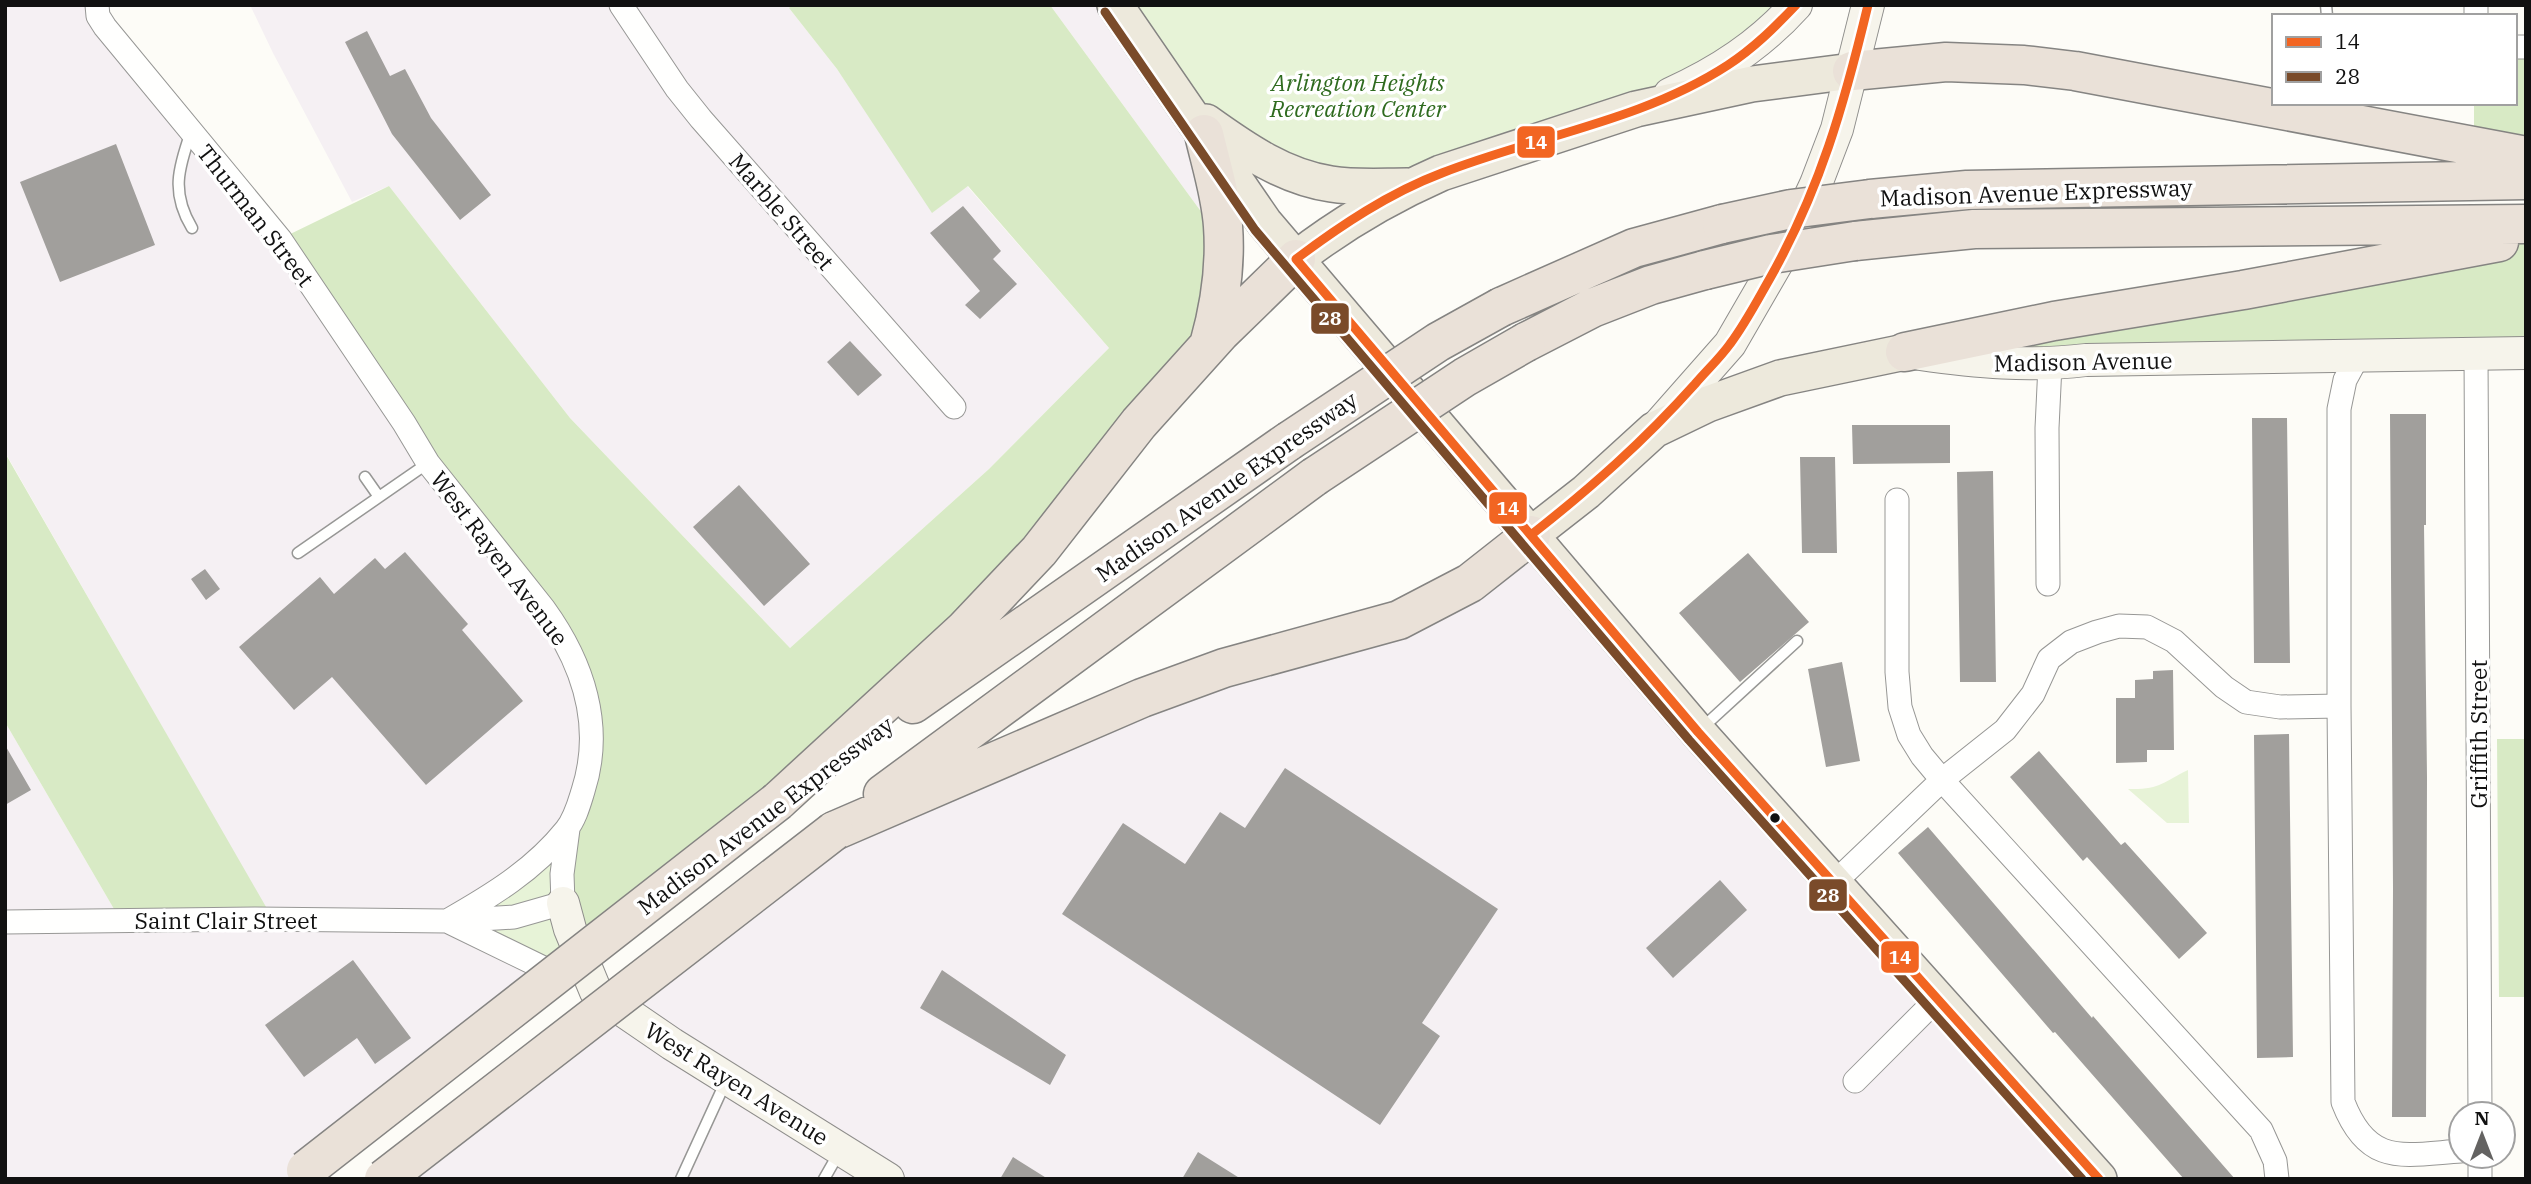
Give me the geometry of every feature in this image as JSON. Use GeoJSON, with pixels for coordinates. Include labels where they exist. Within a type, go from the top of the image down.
{"type":"FeatureCollection","features":[{"type":"Feature","properties":{"kind":"highway"},"geometry":{"type":"LineString","coordinates":[[1852,71],[1946,62],[2024,65],[2075,71],[2526,156]]}},
{"type":"Feature","properties":{"kind":"highway"},"geometry":{"type":"LineString","coordinates":[[1195,121],[1223,223],[1222,288],[1209,345]]}},
{"type":"Feature","properties":{"kind":"highway","name":"Madison Avenue Expressway"},"geometry":{"type":"LineString","coordinates":[[300,1174],[778,801],[898,704],[1438,342],[1501,307],[1634,248],[1791,209],[1870,199],[1967,191],[2526,180]]}},
{"type":"Feature","properties":{"kind":"highway","name":"Madison Avenue Expressway"},"geometry":{"type":"LineString","coordinates":[[953,763],[1314,477],[1465,377],[1592,308],[1651,285],[1771,254],[1854,241],[1974,229],[2526,223]]}},
{"type":"Feature","properties":{"kind":"highway"},"geometry":{"type":"LineString","coordinates":[[1905,352],[2054,321],[2243,290],[2526,237]]}},
{"type":"Feature","properties":{"kind":"highway"},"geometry":{"type":"LineString","coordinates":[[898,704],[1039,551],[1139,423],[1209,345],[1296,259]]}},
{"type":"Feature","properties":{"kind":"highway"},"geometry":{"type":"LineString","coordinates":[[384,1179],[834,831],[953,763],[1224,668],[1399,620],[1470,583],[1531,535]]}},
{"type":"Feature","properties":{"kind":"main road"},"geometry":{"type":"LineString","coordinates":[[1115,5],[1264,222],[1698,732],[2099,1179]]}},
{"type":"Feature","properties":{"kind":"main road"},"geometry":{"type":"LineString","coordinates":[[1296,259],[1334,230],[1411,186],[1441,173],[1636,109],[1752,84],[1852,71]]}},
{"type":"Feature","properties":{"kind":"main road"},"geometry":{"type":"LineString","coordinates":[[1195,121],[1267,163],[1299,176],[1332,185],[1411,186]]}},
{"type":"Feature","properties":{"kind":"main road","name":"Madison Avenue"},"geometry":{"type":"LineString","coordinates":[[1531,535],[1586,492],[1654,430],[1708,404],[1780,378],[1905,352]]}},
{"type":"Feature","properties":{"kind":"street","name":"Marble Street"},"geometry":{"type":"LineString","coordinates":[[621,5],[677,89],[701,119],[954,407]]}},
{"type":"Feature","properties":{"kind":"street"},"geometry":{"type":"LineString","coordinates":[[1636,109],[1726,66],[1773,31],[1796,5]]}},
{"type":"Feature","properties":{"kind":"street"},"geometry":{"type":"LineString","coordinates":[[1654,430],[1730,344],[1789,242],[1816,184],[1837,129],[1868,5]]}},
{"type":"Feature","properties":{"kind":"street","name":"Thurman Street"},"geometry":{"type":"LineString","coordinates":[[97,7],[105,27],[281,239],[428,463]]}},
{"type":"Feature","properties":{"kind":"street","name":"Madison Avenue"},"geometry":{"type":"LineString","coordinates":[[1905,352],[1973,362],[2050,365],[2085,360],[2526,354]]}},
{"type":"Feature","properties":{"kind":"street","name":"Griffith Street"},"geometry":{"type":"LineString","coordinates":[[2476,354],[2480,1100]]}},
{"type":"Feature","properties":{"kind":"street"},"geometry":{"type":"LineString","coordinates":[[2358,356],[2346,378],[2339,409],[2343,1102],[2361,1137],[2382,1151],[2403,1154],[2447,1152]]}},
{"type":"Feature","properties":{"kind":"street"},"geometry":{"type":"LineString","coordinates":[[2048,584],[2047,428],[2050,365]]}},
{"type":"Feature","properties":{"kind":"street","name":"West Rayen Avenue"},"geometry":{"type":"LineString","coordinates":[[428,463],[561,632],[577,665],[587,696],[591,748],[587,776],[575,816],[568,829],[526,870],[503,888],[447,921]]}},
{"type":"Feature","properties":{"kind":"street"},"geometry":{"type":"LineString","coordinates":[[1897,500],[1897,672],[1900,706],[1909,735],[1942,780],[2260,1130],[2275,1161],[2277,1179]]}},
{"type":"Feature","properties":{"kind":"street"},"geometry":{"type":"LineString","coordinates":[[1834,883],[1942,780],[2005,730],[2033,694],[2049,659],[2071,642],[2119,626],[2147,627],[2174,640],[2224,687],[2246,702],[2280,706],[2339,706]]}},
{"type":"Feature","properties":{"kind":"street"},"geometry":{"type":"LineString","coordinates":[[568,829],[562,874],[563,903],[569,929],[596,992]]}},
{"type":"Feature","properties":{"kind":"street","name":"Saint Clair Street"},"geometry":{"type":"LineString","coordinates":[[5,922],[255,919],[447,921],[514,917],[563,903]]}},
{"type":"Feature","properties":{"kind":"street","name":"Saint Clair Street"},"geometry":{"type":"LineString","coordinates":[[447,921],[533,965],[596,992]]}},
{"type":"Feature","properties":{"kind":"street","name":"West Rayen Avenue"},"geometry":{"type":"LineString","coordinates":[[596,992],[672,1044],[885,1178]]}},
{"type":"Feature","properties":{"kind":"street"},"geometry":{"type":"LineString","coordinates":[[1854,1081],[1937,999]]}},
{"type":"Feature","properties":{"kind":"lane"},"geometry":{"type":"LineString","coordinates":[[191,132],[177,178],[184,215],[192,228]]}},
{"type":"Feature","properties":{"kind":"lane"},"geometry":{"type":"LineString","coordinates":[[298,553],[428,463]]}},
{"type":"Feature","properties":{"kind":"lane"},"geometry":{"type":"LineString","coordinates":[[365,477],[379,498]]}},
{"type":"Feature","properties":{"kind":"lane"},"geometry":{"type":"LineString","coordinates":[[1698,732],[1797,641]]}},
{"type":"Feature","properties":{"kind":"lane"},"geometry":{"type":"LineString","coordinates":[[681,1179],[727,1078]]}},
{"type":"Feature","properties":{"kind":"lane"},"geometry":{"type":"LineString","coordinates":[[824,1179],[841,1149]]}},
{"type":"Feature","properties":{"kind":"shaded area"},"geometry":{"type":"Polygon","coordinates":[[[5,5],[95,5],[207,152],[577,665],[596,992],[553,976],[294,1179],[5,1179],[5,722],[121,921],[272,919],[5,452],[5,5]]]}},
{"type":"Feature","properties":{"kind":"shaded area"},"geometry":{"type":"Polygon","coordinates":[[[250,5],[792,5],[789,8],[837,69],[933,212],[967,186],[1109,348],[989,469],[790,648],[570,418],[389,186],[352,202],[250,5]]]}},
{"type":"Feature","properties":{"kind":"shaded area"},"geometry":{"type":"Polygon","coordinates":[[[1050,5],[1115,5],[1186,107],[1224,243],[1050,5]]]}},
{"type":"Feature","properties":{"kind":"shaded area"},"geometry":{"type":"Polygon","coordinates":[[[1531,535],[2099,1179],[421,1179],[408,1160],[834,831],[1373,628],[1531,535]]]}},
{"type":"Feature","properties":{"kind":"green space"},"geometry":{"type":"Polygon","coordinates":[[[792,5],[1050,5],[1224,243],[1216,319],[1039,551],[580,955],[563,903],[587,776],[577,665],[280,239],[389,186],[570,418],[790,648],[989,469],[1109,348],[968,186],[932,213],[837,69],[789,8],[792,5]]]}},
{"type":"Feature","properties":{"kind":"green space","name":"Arlington Heights Recreation Center"},"geometry":{"type":"Polygon","coordinates":[[[1115,5],[1796,5],[1750,49],[1411,186],[1242,148],[1115,5]]]}},
{"type":"Feature","properties":{"kind":"green space"},"geometry":{"type":"Polygon","coordinates":[[[2517,47],[2526,47],[2526,156],[2474,146],[2474,105],[2517,105],[2517,47]]]}},
{"type":"Feature","properties":{"kind":"green space"},"geometry":{"type":"Polygon","coordinates":[[[2526,237],[2526,353],[1973,362],[2054,321],[2526,237]]]}},
{"type":"Feature","properties":{"kind":"green space"},"geometry":{"type":"Polygon","coordinates":[[[5,453],[273,919],[121,921],[5,722],[5,453]]]}},
{"type":"Feature","properties":{"kind":"green space"},"geometry":{"type":"Polygon","coordinates":[[[2497,739],[2526,739],[2526,997],[2499,997],[2497,739]]]}},
{"type":"Feature","properties":{"kind":"green space"},"geometry":{"type":"Polygon","coordinates":[[[2188,770],[2189,823],[2167,823],[2128,789],[2154,787],[2188,770]]]}},
{"type":"Feature","properties":{"kind":"green space"},"geometry":{"type":"Polygon","coordinates":[[[568,829],[596,992],[447,921],[568,829]]]}},
{"type":"Feature","properties":{"kind":"building"},"geometry":{"type":"Polygon","coordinates":[[[367,31],[390,76],[405,69],[431,118],[491,195],[460,220],[392,134],[345,42],[367,31]]]}},
{"type":"Feature","properties":{"kind":"building"},"geometry":{"type":"Polygon","coordinates":[[[116,144],[155,245],[60,282],[20,182],[116,144]]]}},
{"type":"Feature","properties":{"kind":"building"},"geometry":{"type":"Polygon","coordinates":[[[963,206],[1001,251],[993,259],[1017,284],[980,319],[965,305],[980,291],[930,233],[963,206]]]}},
{"type":"Feature","properties":{"kind":"building"},"geometry":{"type":"Polygon","coordinates":[[[850,341],[882,375],[858,396],[827,362],[850,341]]]}},
{"type":"Feature","properties":{"kind":"building"},"geometry":{"type":"Polygon","coordinates":[[[2390,414],[2426,414],[2426,1117],[2392,1117],[2390,414]]]}},
{"type":"Feature","properties":{"kind":"building"},"geometry":{"type":"Polygon","coordinates":[[[2252,418],[2287,418],[2290,663],[2254,663],[2252,418]]]}},
{"type":"Feature","properties":{"kind":"building"},"geometry":{"type":"Polygon","coordinates":[[[1852,425],[1950,425],[1950,463],[1853,464],[1852,425]]]}},
{"type":"Feature","properties":{"kind":"building"},"geometry":{"type":"Polygon","coordinates":[[[1800,457],[1835,457],[1837,553],[1802,553],[1800,457]]]}},
{"type":"Feature","properties":{"kind":"building"},"geometry":{"type":"Polygon","coordinates":[[[1993,471],[1996,682],[1960,682],[1957,472],[1993,471]]]}},
{"type":"Feature","properties":{"kind":"building"},"geometry":{"type":"Polygon","coordinates":[[[739,485],[810,564],[764,606],[693,527],[739,485]]]}},
{"type":"Feature","properties":{"kind":"building"},"geometry":{"type":"Polygon","coordinates":[[[405,552],[468,624],[462,630],[523,701],[426,785],[332,677],[294,710],[239,647],[320,577],[334,594],[375,558],[385,569],[405,552]]]}},
{"type":"Feature","properties":{"kind":"building"},"geometry":{"type":"Polygon","coordinates":[[[1748,553],[1809,622],[1740,682],[1679,613],[1748,553]]]}},
{"type":"Feature","properties":{"kind":"building"},"geometry":{"type":"Polygon","coordinates":[[[205,569],[220,589],[206,600],[191,579],[205,569]]]}},
{"type":"Feature","properties":{"kind":"building"},"geometry":{"type":"Polygon","coordinates":[[[1842,662],[1860,761],[1826,767],[1808,669],[1842,662]]]}},
{"type":"Feature","properties":{"kind":"building"},"geometry":{"type":"Polygon","coordinates":[[[2173,670],[2174,750],[2147,750],[2147,762],[2116,763],[2116,698],[2135,698],[2135,680],[2153,679],[2153,671],[2173,670]]]}},
{"type":"Feature","properties":{"kind":"building"},"geometry":{"type":"Polygon","coordinates":[[[2289,734],[2293,1057],[2257,1058],[2254,735],[2289,734]]]}},
{"type":"Feature","properties":{"kind":"building"},"geometry":{"type":"Polygon","coordinates":[[[5,745],[31,790],[5,805],[5,745]]]}},
{"type":"Feature","properties":{"kind":"building"},"geometry":{"type":"Polygon","coordinates":[[[2039,751],[2121,845],[2125,842],[2207,933],[2179,959],[2087,857],[2083,861],[2010,777],[2039,751]]]}},
{"type":"Feature","properties":{"kind":"building"},"geometry":{"type":"Polygon","coordinates":[[[1285,768],[1498,909],[1422,1023],[1440,1036],[1380,1125],[1062,914],[1123,823],[1185,864],[1220,812],[1245,828],[1285,768]]]}},
{"type":"Feature","properties":{"kind":"building"},"geometry":{"type":"Polygon","coordinates":[[[1928,827],[2235,1179],[2184,1179],[2055,1032],[2053,1033],[1898,853],[1928,827]]]}},
{"type":"Feature","properties":{"kind":"building"},"geometry":{"type":"Polygon","coordinates":[[[1720,880],[1747,910],[1673,978],[1646,948],[1720,880]]]}},
{"type":"Feature","properties":{"kind":"building"},"geometry":{"type":"Polygon","coordinates":[[[353,960],[411,1038],[375,1064],[357,1038],[304,1077],[265,1025],[353,960]]]}},
{"type":"Feature","properties":{"kind":"building"},"geometry":{"type":"Polygon","coordinates":[[[942,970],[1066,1055],[1050,1085],[920,1008],[942,970]]]}},
{"type":"Feature","properties":{"kind":"building"},"geometry":{"type":"Polygon","coordinates":[[[1198,1152],[1241,1179],[1182,1179],[1198,1152]]]}},
{"type":"Feature","properties":{"kind":"building"},"geometry":{"type":"Polygon","coordinates":[[[1013,1157],[1048,1179],[1000,1179],[1013,1157]]]}},
{"type":"Feature","properties":{"kind":"transit line","name":"14"},"geometry":{"type":"LineString","coordinates":[[1796,5],[1747,52],[1695,84],[1624,114],[1478,160],[1422,181],[1366,211],[1296,259],[1698,732],[2099,1179]]}},
{"type":"Feature","properties":{"kind":"transit line","name":"14"},"geometry":{"type":"LineString","coordinates":[[1531,535],[1636,445],[1718,359],[1741,329],[1787,246],[1816,180],[1840,112],[1868,5]]}},
{"type":"Feature","properties":{"kind":"transit line","name":"28"},"geometry":{"type":"LineString","coordinates":[[1105,12],[1255,230],[1689,740],[2082,1179]]}}]}
